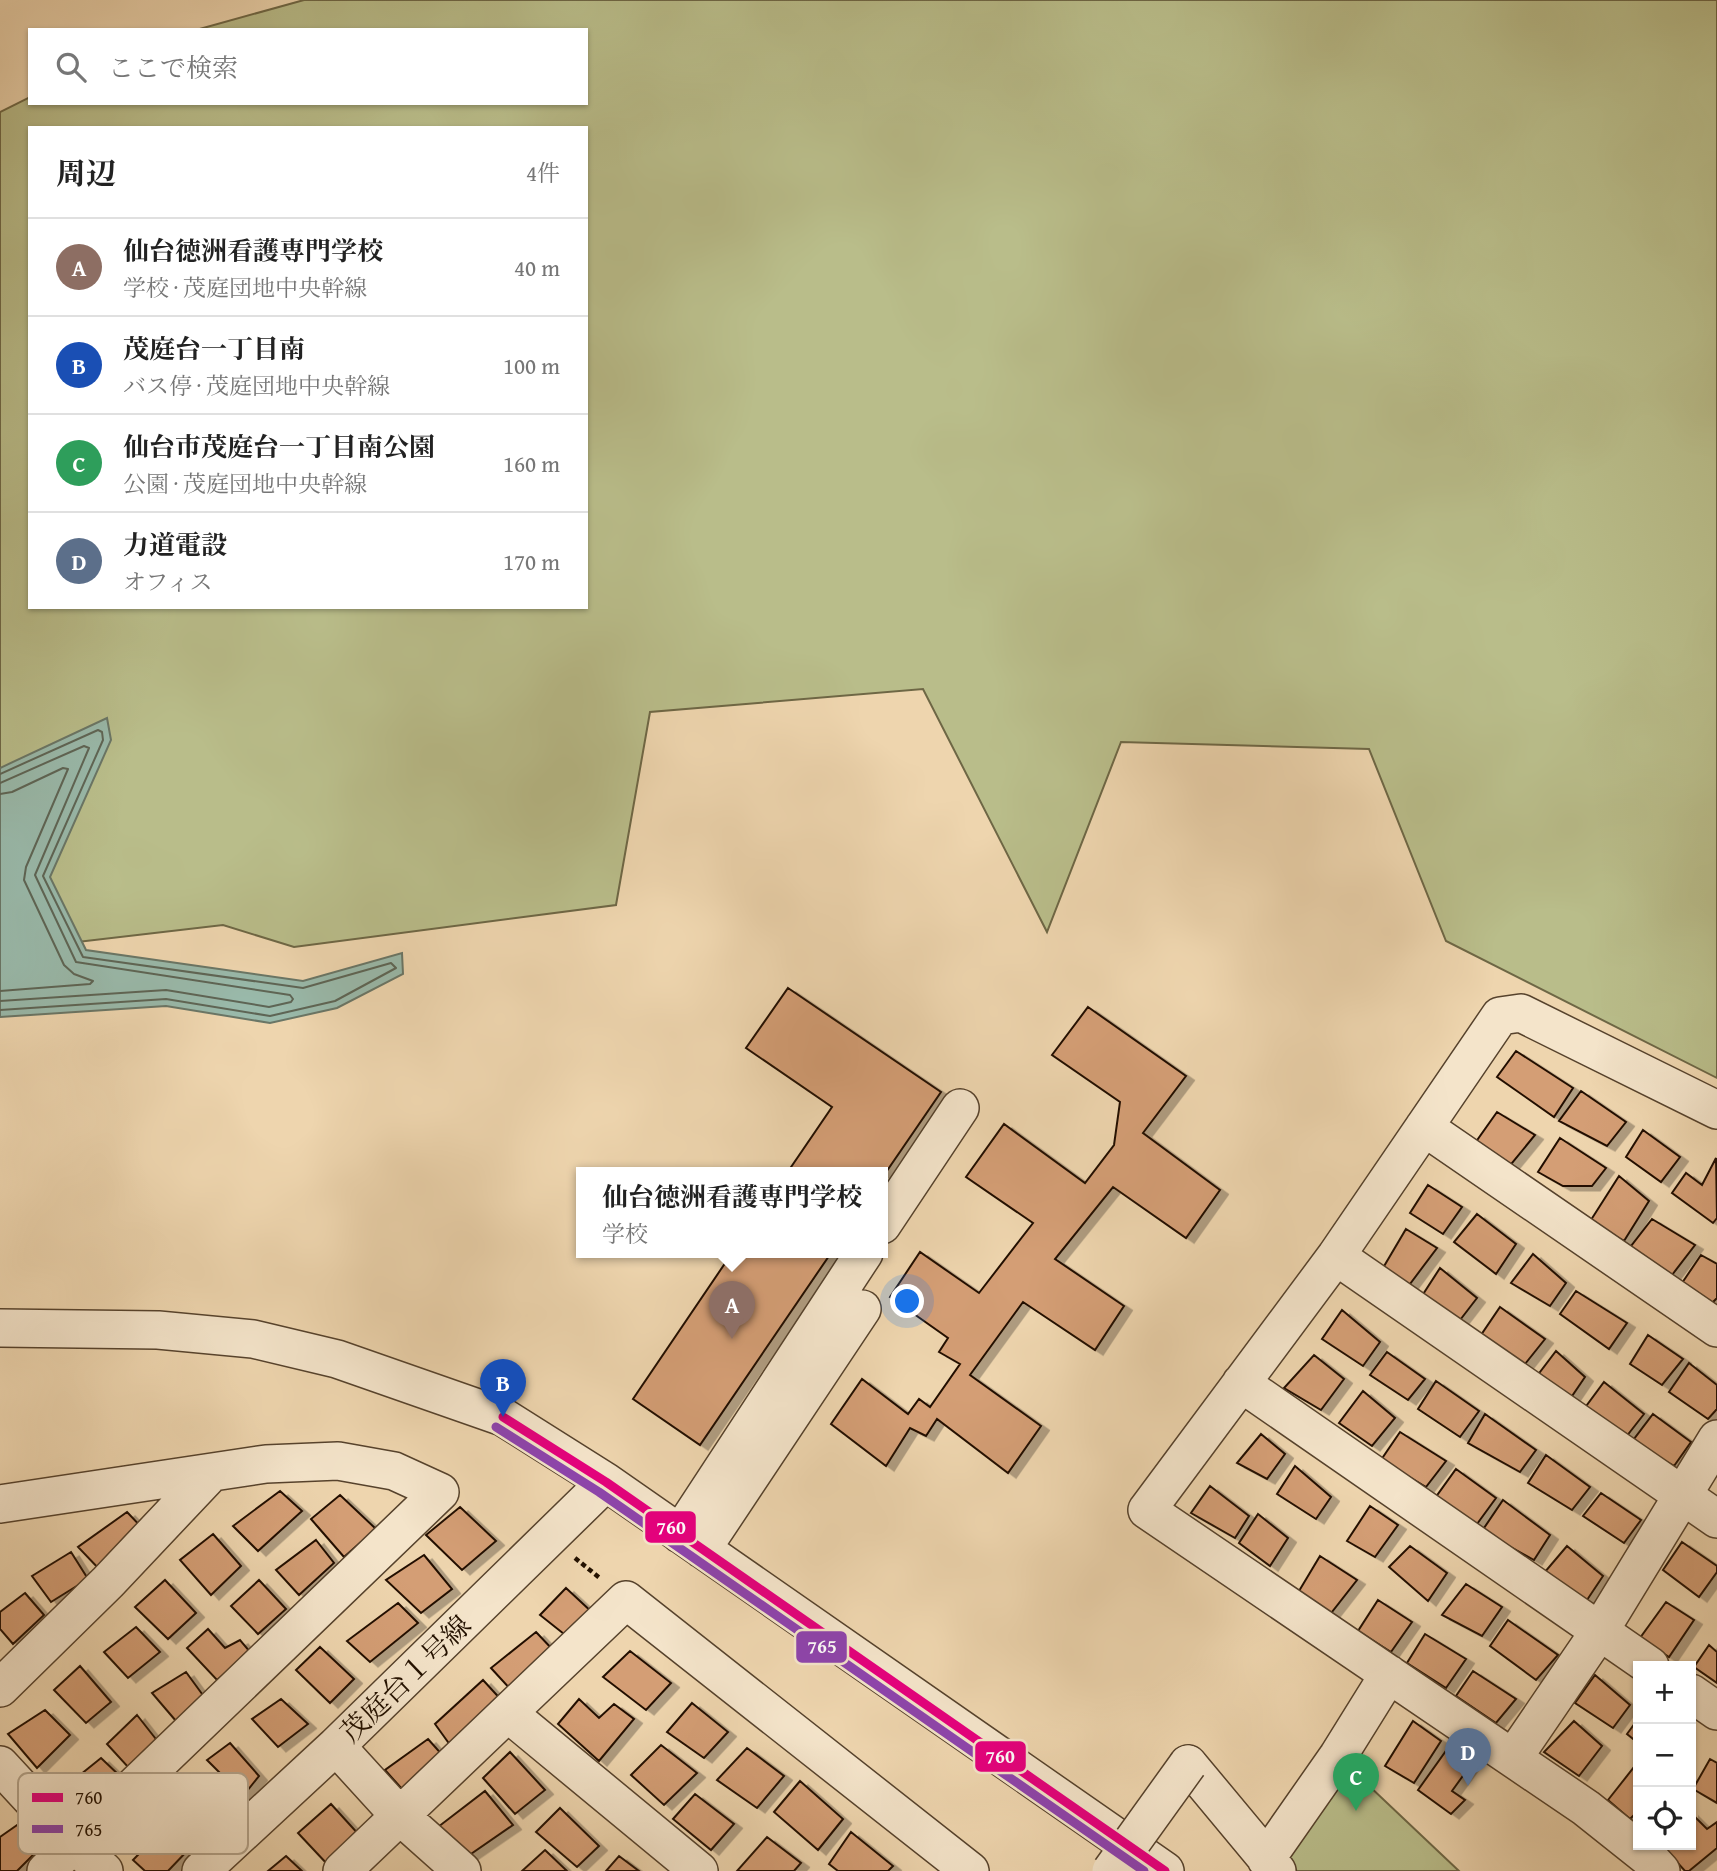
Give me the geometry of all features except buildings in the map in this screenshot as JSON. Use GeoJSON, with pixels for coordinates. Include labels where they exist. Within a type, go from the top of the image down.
{"type":"FeatureCollection","features":[{"type":"Feature","properties":{"kind":"street"},"geometry":{"type":"LineString","coordinates":[[1661,1871],[1586,1808],[1147,1510],[1336,1256],[1500,1016],[1521,1013],[1717,1110]]}},
{"type":"Feature","properties":{"kind":"street"},"geometry":{"type":"LineString","coordinates":[[888,1217],[960,1108]]}},
{"type":"Feature","properties":{"kind":"street"},"geometry":{"type":"LineString","coordinates":[[1424,1128],[1717,1328]]}},
{"type":"Feature","properties":{"kind":"street"},"geometry":{"type":"LineString","coordinates":[[1336,1256],[1717,1519]]}},
{"type":"Feature","properties":{"kind":"street"},"geometry":{"type":"LineString","coordinates":[[691,1541],[861,1258]]}},
{"type":"Feature","properties":{"kind":"street"},"geometry":{"type":"LineString","coordinates":[[691,1541],[862,1309]]}},
{"type":"Feature","properties":{"kind":"street"},"geometry":{"type":"LineString","coordinates":[[0,1328],[158,1330],[253,1339],[337,1359],[503,1417],[606,1482],[1165,1871]]}},
{"type":"Feature","properties":{"kind":"street"},"geometry":{"type":"LineString","coordinates":[[1241,1383],[1642,1661]]}},
{"type":"Feature","properties":{"kind":"street"},"geometry":{"type":"LineString","coordinates":[[1513,1758],[1599,1632],[1717,1439]]}},
{"type":"Feature","properties":{"kind":"street"},"geometry":{"type":"LineString","coordinates":[[0,1504],[266,1464],[338,1461],[394,1471],[440,1492],[147,1773]]}},
{"type":"Feature","properties":{"kind":"street"},"geometry":{"type":"LineString","coordinates":[[0,1688],[108,1582],[210,1474]]}},
{"type":"Feature","properties":{"kind":"street","name":"茂庭台１号線"},"geometry":{"type":"LineString","coordinates":[[248,1827],[336,1746],[606,1482]]}},
{"type":"Feature","properties":{"kind":"street"},"geometry":{"type":"LineString","coordinates":[[342,1871],[398,1814],[509,1714],[626,1600],[970,1871]]}},
{"type":"Feature","properties":{"kind":"street"},"geometry":{"type":"LineString","coordinates":[[1111,1871],[1188,1764],[1272,1865],[1389,1674]]}},
{"type":"Feature","properties":{"kind":"street"},"geometry":{"type":"LineString","coordinates":[[1696,1696],[1717,1711]]}},
{"type":"Feature","properties":{"kind":"street"},"geometry":{"type":"LineString","coordinates":[[509,1714],[699,1871]]}},
{"type":"Feature","properties":{"kind":"street"},"geometry":{"type":"LineString","coordinates":[[336,1746],[398,1814],[462,1871]]}},
{"type":"Feature","properties":{"kind":"street"},"geometry":{"type":"LineString","coordinates":[[0,1765],[18,1784]]}},
{"type":"Feature","properties":{"kind":"street"},"geometry":{"type":"LineString","coordinates":[[46,1871],[63,1854]]}},
{"type":"Feature","properties":{"kind":"street"},"geometry":{"type":"LineString","coordinates":[[84,1854],[104,1871]]}},
{"type":"Feature","properties":{"kind":"street","name":"茂庭台１号線"},"geometry":{"type":"LineString","coordinates":[[201,1871],[219,1854]]}},
{"type":"Feature","properties":{"kind":"path"},"geometry":{"type":"LineString","coordinates":[[549,1537],[626,1600]]}},
{"type":"Feature","properties":{"kind":"green space"},"geometry":{"type":"Polygon","coordinates":[[[304,0],[1717,0],[1717,1078],[1446,941],[1369,749],[1121,742],[1047,932],[923,689],[650,712],[616,905],[294,947],[223,925],[0,951],[0,112],[28,98],[28,105],[588,105],[588,28],[203,28],[304,0]]]}},
{"type":"Feature","properties":{"kind":"green space"},"geometry":{"type":"Polygon","coordinates":[[[1348,1766],[1459,1871],[1297,1871],[1285,1856],[1348,1766]]]}},
{"type":"Feature","properties":{"kind":"water"},"geometry":{"type":"Polygon","coordinates":[[[107,718],[111,740],[50,877],[86,950],[303,981],[402,953],[403,974],[337,1008],[270,1023],[166,1006],[0,1017],[0,768],[107,718]]]}},
{"type":"Feature","properties":{"kind":"transit line","name":"760"},"geometry":{"type":"LineString","coordinates":[[503,1417],[606,1482],[1165,1871]]}},
{"type":"Feature","properties":{"kind":"transit line","name":"765"},"geometry":{"type":"LineString","coordinates":[[496,1427],[599,1492],[1144,1871]]}},
{"type":"Feature","properties":{"kind":"place","name":"仙台徳洲看護専門学校"},"geometry":{"type":"Point","coordinates":[732,1339]}},
{"type":"Feature","properties":{"kind":"place","name":"茂庭台一丁目南"},"geometry":{"type":"Point","coordinates":[503,1417]}},
{"type":"Feature","properties":{"kind":"place","name":"力道電設"},"geometry":{"type":"Point","coordinates":[1468,1786]}},
{"type":"Feature","properties":{"kind":"place","name":"仙台市茂庭台一丁目南公園"},"geometry":{"type":"Point","coordinates":[1356,1811]}}]}
